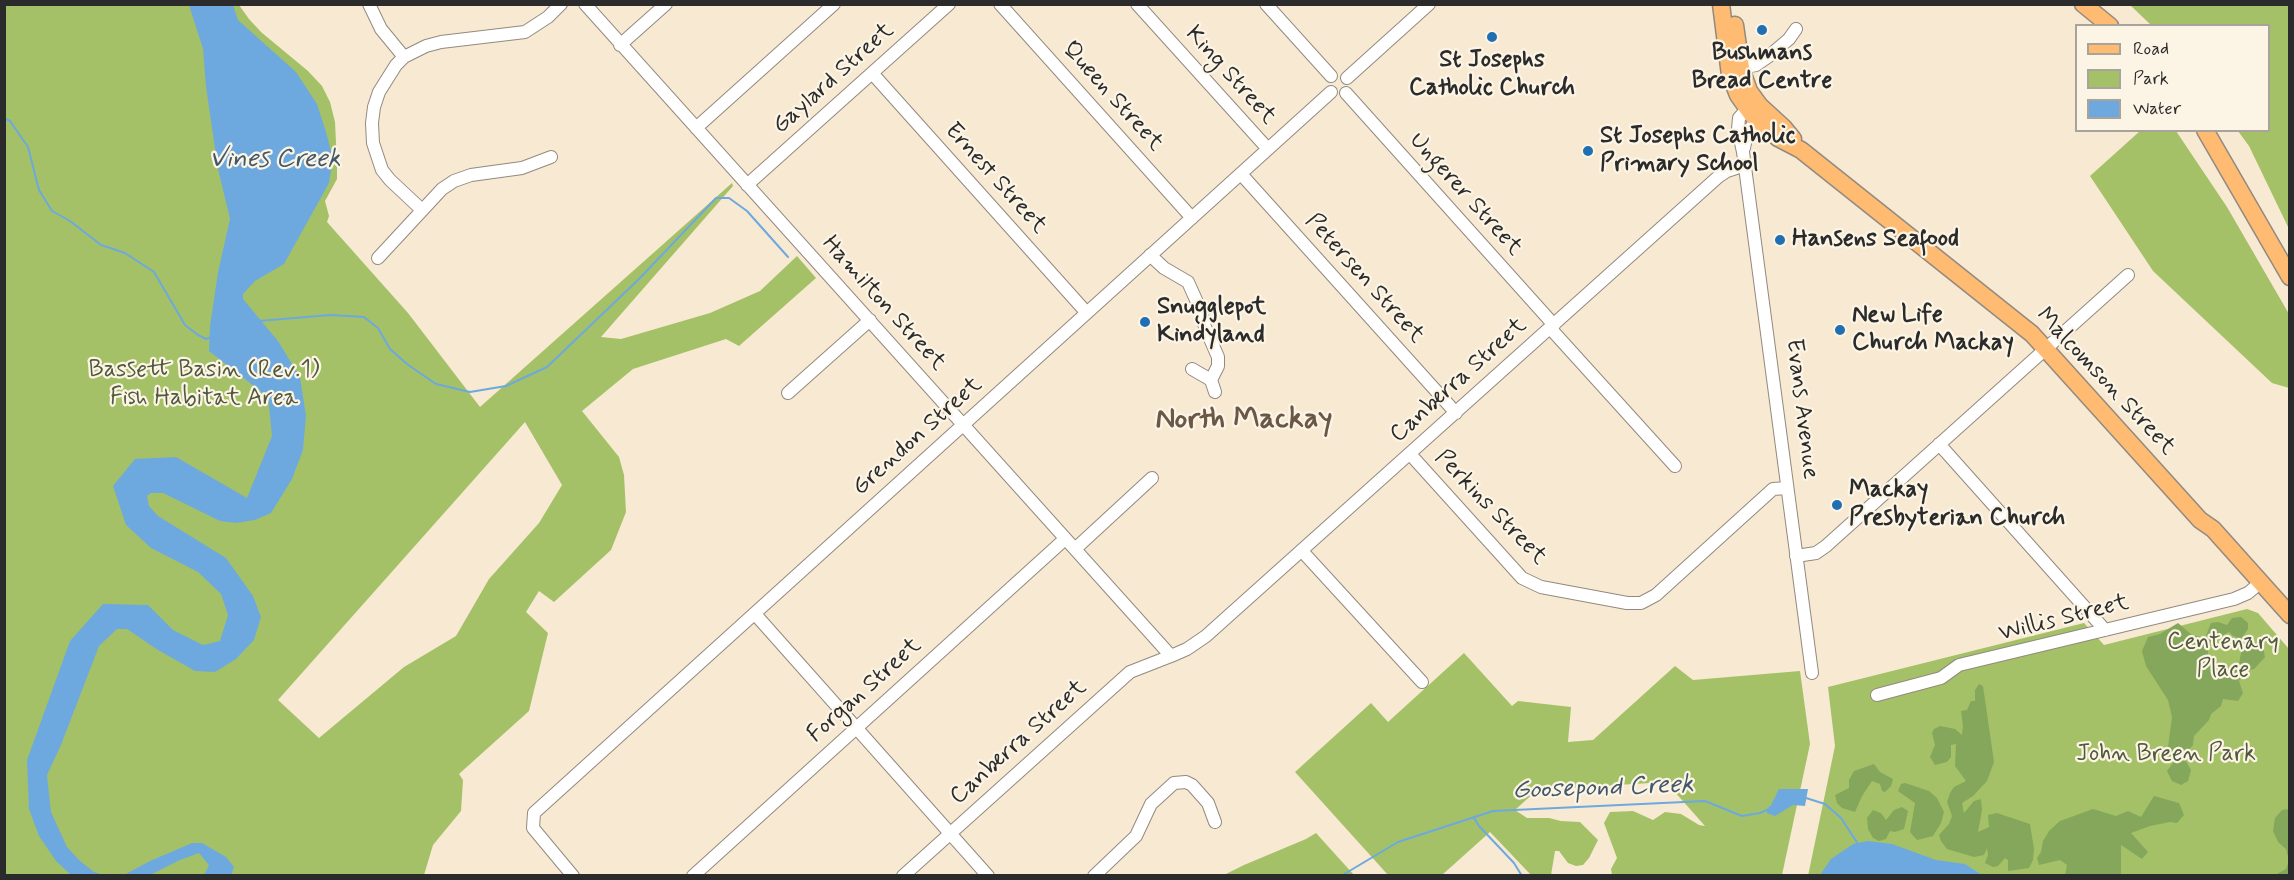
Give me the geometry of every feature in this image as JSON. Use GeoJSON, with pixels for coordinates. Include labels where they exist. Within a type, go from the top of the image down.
{"type":"FeatureCollection","features":[{"type":"Feature","properties":{"kind":"main road"},"geometry":{"type":"LineString","coordinates":[[1721,4],[1728,64],[1750,98]]}},
{"type":"Feature","properties":{"kind":"main road"},"geometry":{"type":"LineString","coordinates":[[1732,4],[1750,98]]}},
{"type":"Feature","properties":{"kind":"main road"},"geometry":{"type":"LineString","coordinates":[[2083,4],[2108,24]]}},
{"type":"Feature","properties":{"kind":"main road","name":"Malcomson Street"},"geometry":{"type":"LineString","coordinates":[[1750,98],[1778,138],[1801,150],[2047,348],[2200,520],[2207,534],[2289,615]]}},
{"type":"Feature","properties":{"kind":"main road"},"geometry":{"type":"LineString","coordinates":[[2206,132],[2289,277]]}},
{"type":"Feature","properties":{"kind":"main road","name":"Malcomson Street"},"geometry":{"type":"LineString","coordinates":[[2257,585],[2289,628]]}},
{"type":"Feature","properties":{"kind":"street"},"geometry":{"type":"LineString","coordinates":[[369,4],[381,30],[404,57]]}},
{"type":"Feature","properties":{"kind":"street"},"geometry":{"type":"LineString","coordinates":[[422,210],[382,170],[373,143],[372,123],[379,92],[396,65],[404,57],[426,45],[525,32],[548,17],[561,4]]}},
{"type":"Feature","properties":{"kind":"street","name":"Hamilton Street"},"geometry":{"type":"LineString","coordinates":[[585,4],[1171,656]]}},
{"type":"Feature","properties":{"kind":"street"},"geometry":{"type":"LineString","coordinates":[[620,45],[666,4]]}},
{"type":"Feature","properties":{"kind":"street"},"geometry":{"type":"LineString","coordinates":[[696,128],[834,4]]}},
{"type":"Feature","properties":{"kind":"street","name":"Gaylard Street"},"geometry":{"type":"LineString","coordinates":[[747,185],[949,4]]}},
{"type":"Feature","properties":{"kind":"street","name":"Queen Street"},"geometry":{"type":"LineString","coordinates":[[1000,4],[1192,218]]}},
{"type":"Feature","properties":{"kind":"street","name":"King Street"},"geometry":{"type":"LineString","coordinates":[[1137,4],[1268,150]]}},
{"type":"Feature","properties":{"kind":"street"},"geometry":{"type":"LineString","coordinates":[[1266,4],[1331,76]]}},
{"type":"Feature","properties":{"kind":"street"},"geometry":{"type":"LineString","coordinates":[[1347,78],[1429,4]]}},
{"type":"Feature","properties":{"kind":"street"},"geometry":{"type":"LineString","coordinates":[[1750,98],[1758,64],[1789,39],[1796,29]]}},
{"type":"Feature","properties":{"kind":"street","name":"Ernest Street"},"geometry":{"type":"LineString","coordinates":[[872,74],[1086,312]]}},
{"type":"Feature","properties":{"kind":"street"},"geometry":{"type":"LineString","coordinates":[[1338,74],[1347,78],[1350,84],[1346,93],[1336,95],[1331,92],[1328,86],[1331,76],[1338,74]]}},
{"type":"Feature","properties":{"kind":"street","name":"Grendon Street"},"geometry":{"type":"LineString","coordinates":[[573,876],[533,828],[534,813],[1331,92]]}},
{"type":"Feature","properties":{"kind":"street","name":"Ungerer Street"},"geometry":{"type":"LineString","coordinates":[[1346,93],[1675,466]]}},
{"type":"Feature","properties":{"kind":"street","name":"Evans Avenue"},"geometry":{"type":"LineString","coordinates":[[1750,98],[1743,152],[1812,673]]}},
{"type":"Feature","properties":{"kind":"street"},"geometry":{"type":"LineString","coordinates":[[378,258],[442,189],[454,181],[471,175],[522,168],[551,157]]}},
{"type":"Feature","properties":{"kind":"street","name":"Canberra Street"},"geometry":{"type":"LineString","coordinates":[[903,876],[1130,672],[1191,647],[1206,636],[1721,175],[1745,165]]}},
{"type":"Feature","properties":{"kind":"street","name":"Petersen Street"},"geometry":{"type":"LineString","coordinates":[[1241,174],[1456,413]]}},
{"type":"Feature","properties":{"kind":"street"},"geometry":{"type":"LineString","coordinates":[[1150,255],[1164,268],[1188,282],[1192,289],[1218,357],[1218,366],[1211,380]]}},
{"type":"Feature","properties":{"kind":"street"},"geometry":{"type":"LineString","coordinates":[[1796,556],[1816,553],[1826,546],[2128,275]]}},
{"type":"Feature","properties":{"kind":"street"},"geometry":{"type":"LineString","coordinates":[[788,393],[870,320]]}},
{"type":"Feature","properties":{"kind":"street"},"geometry":{"type":"LineString","coordinates":[[1192,369],[1211,380],[1215,392]]}},
{"type":"Feature","properties":{"kind":"street"},"geometry":{"type":"LineString","coordinates":[[1939,444],[2105,630]]}},
{"type":"Feature","properties":{"kind":"street","name":"Perkins Street"},"geometry":{"type":"LineString","coordinates":[[1410,454],[1522,578],[1542,587],[1627,603],[1641,603],[1656,595],[1773,489],[1787,488]]}},
{"type":"Feature","properties":{"kind":"street"},"geometry":{"type":"LineString","coordinates":[[1074,549],[1152,478]]}},
{"type":"Feature","properties":{"kind":"street","name":"Forgan Street"},"geometry":{"type":"LineString","coordinates":[[693,876],[1065,538]]}},
{"type":"Feature","properties":{"kind":"street"},"geometry":{"type":"LineString","coordinates":[[1302,551],[1422,682]]}},
{"type":"Feature","properties":{"kind":"street","name":"Willis Street"},"geometry":{"type":"LineString","coordinates":[[1877,694],[1941,678],[1956,667],[2234,599],[2257,585]]}},
{"type":"Feature","properties":{"kind":"street"},"geometry":{"type":"LineString","coordinates":[[755,614],[988,876]]}},
{"type":"Feature","properties":{"kind":"street"},"geometry":{"type":"LineString","coordinates":[[1094,876],[1136,836],[1151,804],[1174,783],[1186,782],[1192,785],[1208,802],[1215,822]]}},
{"type":"Feature","properties":{"kind":"green space","name":"Bassett Basin (Rev.1) Fish Habitat Area"},"geometry":{"type":"Polygon","coordinates":[[[5,5],[239,5],[261,32],[308,71],[322,86],[330,102],[335,122],[337,179],[325,201],[329,216],[327,222],[408,313],[480,407],[732,183],[733,186],[601,337],[621,339],[710,313],[760,291],[797,256],[816,278],[739,346],[726,339],[633,369],[582,411],[619,457],[624,475],[626,512],[611,550],[554,602],[539,591],[526,612],[548,633],[529,711],[459,774],[463,780],[461,811],[433,845],[424,875],[5,876],[5,5]],[[525,422],[278,700],[319,738],[404,667],[456,636],[489,579],[539,523],[562,485],[525,422]]]}},
{"type":"Feature","properties":{"kind":"green space"},"geometry":{"type":"Polygon","coordinates":[[[2130,5],[2289,5],[2289,229],[2249,146],[2239,132],[2270,132],[2270,24],[2150,24],[2130,5]]]}},
{"type":"Feature","properties":{"kind":"green space"},"geometry":{"type":"Polygon","coordinates":[[[2139,132],[2177,132],[2227,207],[2289,314],[2289,388],[2272,383],[2153,271],[2090,176],[2139,132]]]}},
{"type":"Feature","properties":{"kind":"green space","name":"John Breen Park"},"geometry":{"type":"Polygon","coordinates":[[[2247,609],[2258,613],[2289,649],[2289,875],[1808,876],[1835,746],[1828,687],[2084,623],[2104,645],[2247,609]]]}},
{"type":"Feature","properties":{"kind":"green space"},"geometry":{"type":"Polygon","coordinates":[[[2241,617],[2248,623],[2248,629],[2241,639],[2229,632],[2208,643],[2208,656],[2217,665],[2217,678],[2230,677],[2239,664],[2241,653],[2248,646],[2259,643],[2263,647],[2265,657],[2254,669],[2244,671],[2239,681],[2243,693],[2238,701],[2223,699],[2221,706],[2211,714],[2209,720],[2194,736],[2193,745],[2183,756],[2191,770],[2188,781],[2181,785],[2172,781],[2167,771],[2175,760],[2167,755],[2172,717],[2168,700],[2146,666],[2142,651],[2148,637],[2160,634],[2178,623],[2192,635],[2205,638],[2211,623],[2218,622],[2227,625],[2232,618],[2241,617]]]}},
{"type":"Feature","properties":{"kind":"green space"},"geometry":{"type":"Polygon","coordinates":[[[1464,653],[1512,706],[1518,701],[1571,707],[1568,742],[1593,740],[1675,666],[1693,680],[1800,671],[1810,744],[1782,875],[1612,875],[1611,869],[1617,858],[1604,823],[1610,812],[1633,811],[1653,820],[1665,812],[1681,814],[1705,826],[1666,782],[1537,790],[1515,810],[1527,818],[1580,822],[1598,840],[1583,865],[1576,866],[1568,863],[1559,851],[1555,851],[1551,875],[1531,875],[1490,832],[1442,875],[1388,875],[1295,772],[1371,703],[1388,722],[1464,653]]]}},
{"type":"Feature","properties":{"kind":"green space"},"geometry":{"type":"Polygon","coordinates":[[[1979,684],[1983,686],[1994,762],[1987,781],[1973,796],[1962,803],[1964,813],[1974,801],[1981,799],[1982,810],[1978,832],[1989,827],[1988,815],[1997,813],[2030,824],[2034,849],[2033,860],[2029,868],[2008,871],[2008,860],[2005,858],[1998,866],[1993,867],[1985,863],[1988,855],[1987,848],[1984,855],[1974,857],[1947,849],[1939,835],[1949,824],[1952,816],[1947,802],[1950,793],[1954,787],[1966,781],[1955,766],[1956,744],[1951,745],[1951,757],[1947,762],[1935,765],[1930,757],[1935,745],[1932,733],[1940,726],[1955,729],[1962,735],[1961,711],[1967,710],[1971,701],[1975,701],[1975,690],[1979,684]]]}},
{"type":"Feature","properties":{"kind":"green space"},"geometry":{"type":"Polygon","coordinates":[[[1874,764],[1880,772],[1893,779],[1891,786],[1885,792],[1882,791],[1880,784],[1872,781],[1855,812],[1842,808],[1837,803],[1835,795],[1849,788],[1849,780],[1854,771],[1874,764]]]}},
{"type":"Feature","properties":{"kind":"green space"},"geometry":{"type":"Polygon","coordinates":[[[1905,783],[1929,791],[1937,798],[1944,812],[1941,823],[1933,836],[1917,840],[1910,832],[1915,803],[1898,791],[1901,784],[1905,783]]]}},
{"type":"Feature","properties":{"kind":"green space"},"geometry":{"type":"Polygon","coordinates":[[[2154,796],[2179,803],[2184,815],[2177,823],[2150,826],[2131,833],[2148,852],[2142,859],[2121,845],[2121,875],[2065,875],[2067,865],[2060,860],[2039,865],[2037,858],[2043,841],[2049,831],[2060,821],[2093,809],[2116,816],[2128,811],[2141,817],[2154,796]]]}},
{"type":"Feature","properties":{"kind":"green space"},"geometry":{"type":"Polygon","coordinates":[[[1902,807],[1908,811],[1904,829],[1890,831],[1886,839],[1879,841],[1873,838],[1868,829],[1867,818],[1873,810],[1881,813],[1886,820],[1894,810],[1902,807]]]}},
{"type":"Feature","properties":{"kind":"green space"},"geometry":{"type":"Polygon","coordinates":[[[2289,809],[2289,861],[2286,849],[2278,842],[2273,831],[2275,818],[2282,810],[2289,809]]]}},
{"type":"Feature","properties":{"kind":"green space"},"geometry":{"type":"Polygon","coordinates":[[[1316,833],[1354,875],[1224,875],[1306,839],[1316,833]]]}},
{"type":"Feature","properties":{"kind":"green space"},"geometry":{"type":"Polygon","coordinates":[[[2289,861],[2289,875],[2275,875],[2286,869],[2289,861]]]}},
{"type":"Feature","properties":{"kind":"water","name":"Vines Creek"},"geometry":{"type":"Polygon","coordinates":[[[189,5],[233,5],[238,20],[296,72],[317,104],[333,159],[329,183],[284,264],[255,281],[243,294],[243,299],[278,341],[300,377],[306,416],[303,450],[292,479],[271,513],[255,520],[236,523],[220,521],[163,493],[151,493],[147,496],[149,506],[158,516],[226,558],[253,596],[261,617],[254,640],[236,659],[215,672],[195,671],[127,629],[117,629],[99,646],[47,775],[51,812],[67,847],[94,872],[104,875],[71,875],[56,861],[39,836],[29,809],[27,760],[70,641],[103,604],[148,605],[173,630],[203,645],[220,641],[228,615],[221,594],[198,572],[151,548],[126,525],[113,486],[135,459],[176,457],[247,498],[272,436],[268,397],[209,351],[210,326],[218,272],[230,219],[218,169],[203,49],[189,5]]]}},
{"type":"Feature","properties":{"kind":"water"},"geometry":{"type":"Polygon","coordinates":[[[1779,789],[1808,789],[1805,806],[1793,805],[1775,816],[1767,813],[1779,789]]]}},
{"type":"Feature","properties":{"kind":"water"},"geometry":{"type":"Polygon","coordinates":[[[1868,841],[1892,844],[1936,860],[1965,864],[1982,875],[1820,875],[1831,859],[1853,844],[1868,841]]]}},
{"type":"Feature","properties":{"kind":"water"},"geometry":{"type":"Polygon","coordinates":[[[192,843],[202,843],[226,857],[234,867],[231,875],[204,875],[209,865],[199,853],[150,875],[124,875],[150,861],[192,843]]]}},
{"type":"Feature","properties":{"kind":"waterway","name":"Vines Creek"},"geometry":{"type":"LineString","coordinates":[[4,118],[10,121],[28,147],[39,190],[52,211],[70,221],[101,245],[125,253],[154,272],[185,325],[206,339],[211,337]]}},
{"type":"Feature","properties":{"kind":"waterway"},"geometry":{"type":"LineString","coordinates":[[259,321],[330,315],[364,317],[378,328],[390,349],[407,364],[436,384],[470,392],[506,386],[547,367],[639,279],[716,198],[729,198],[747,211],[788,257]]}},
{"type":"Feature","properties":{"kind":"waterway","name":"Goosepond Creek"},"geometry":{"type":"LineString","coordinates":[[1806,798],[1825,804],[1841,818],[1858,844]]}},
{"type":"Feature","properties":{"kind":"waterway","name":"Goosepond Creek"},"geometry":{"type":"LineString","coordinates":[[1341,876],[1398,842],[1493,811],[1705,801],[1742,816],[1767,810]]}},
{"type":"Feature","properties":{"kind":"waterway"},"geometry":{"type":"LineString","coordinates":[[1474,818],[1514,863],[1522,876]]}},
{"type":"Feature","properties":{"kind":"place","name":"Bushmans Bread Centre"},"geometry":{"type":"Point","coordinates":[1762,30]}},
{"type":"Feature","properties":{"kind":"place","name":"St Josephs Catholic Church"},"geometry":{"type":"Point","coordinates":[1492,37]}},
{"type":"Feature","properties":{"kind":"place","name":"St Josephs Catholic Primary School"},"geometry":{"type":"Point","coordinates":[1588,151]}},
{"type":"Feature","properties":{"kind":"place","name":"Hansens Seafood"},"geometry":{"type":"Point","coordinates":[1780,240]}},
{"type":"Feature","properties":{"kind":"place","name":"Snugglepot Kindyland"},"geometry":{"type":"Point","coordinates":[1145,322]}},
{"type":"Feature","properties":{"kind":"place","name":"New Life Church Mackay"},"geometry":{"type":"Point","coordinates":[1840,330]}},
{"type":"Feature","properties":{"kind":"place","name":"Mackay Presbyterian Church"},"geometry":{"type":"Point","coordinates":[1837,505]}},
{"type":"Feature","properties":{"kind":"district","name":"North Mackay"},"geometry":{"type":"Point","coordinates":[1244,421]}},
{"type":"Feature","properties":{"kind":"park label","name":"Centenary Place"},"geometry":{"type":"Point","coordinates":[2223,657]}}]}
